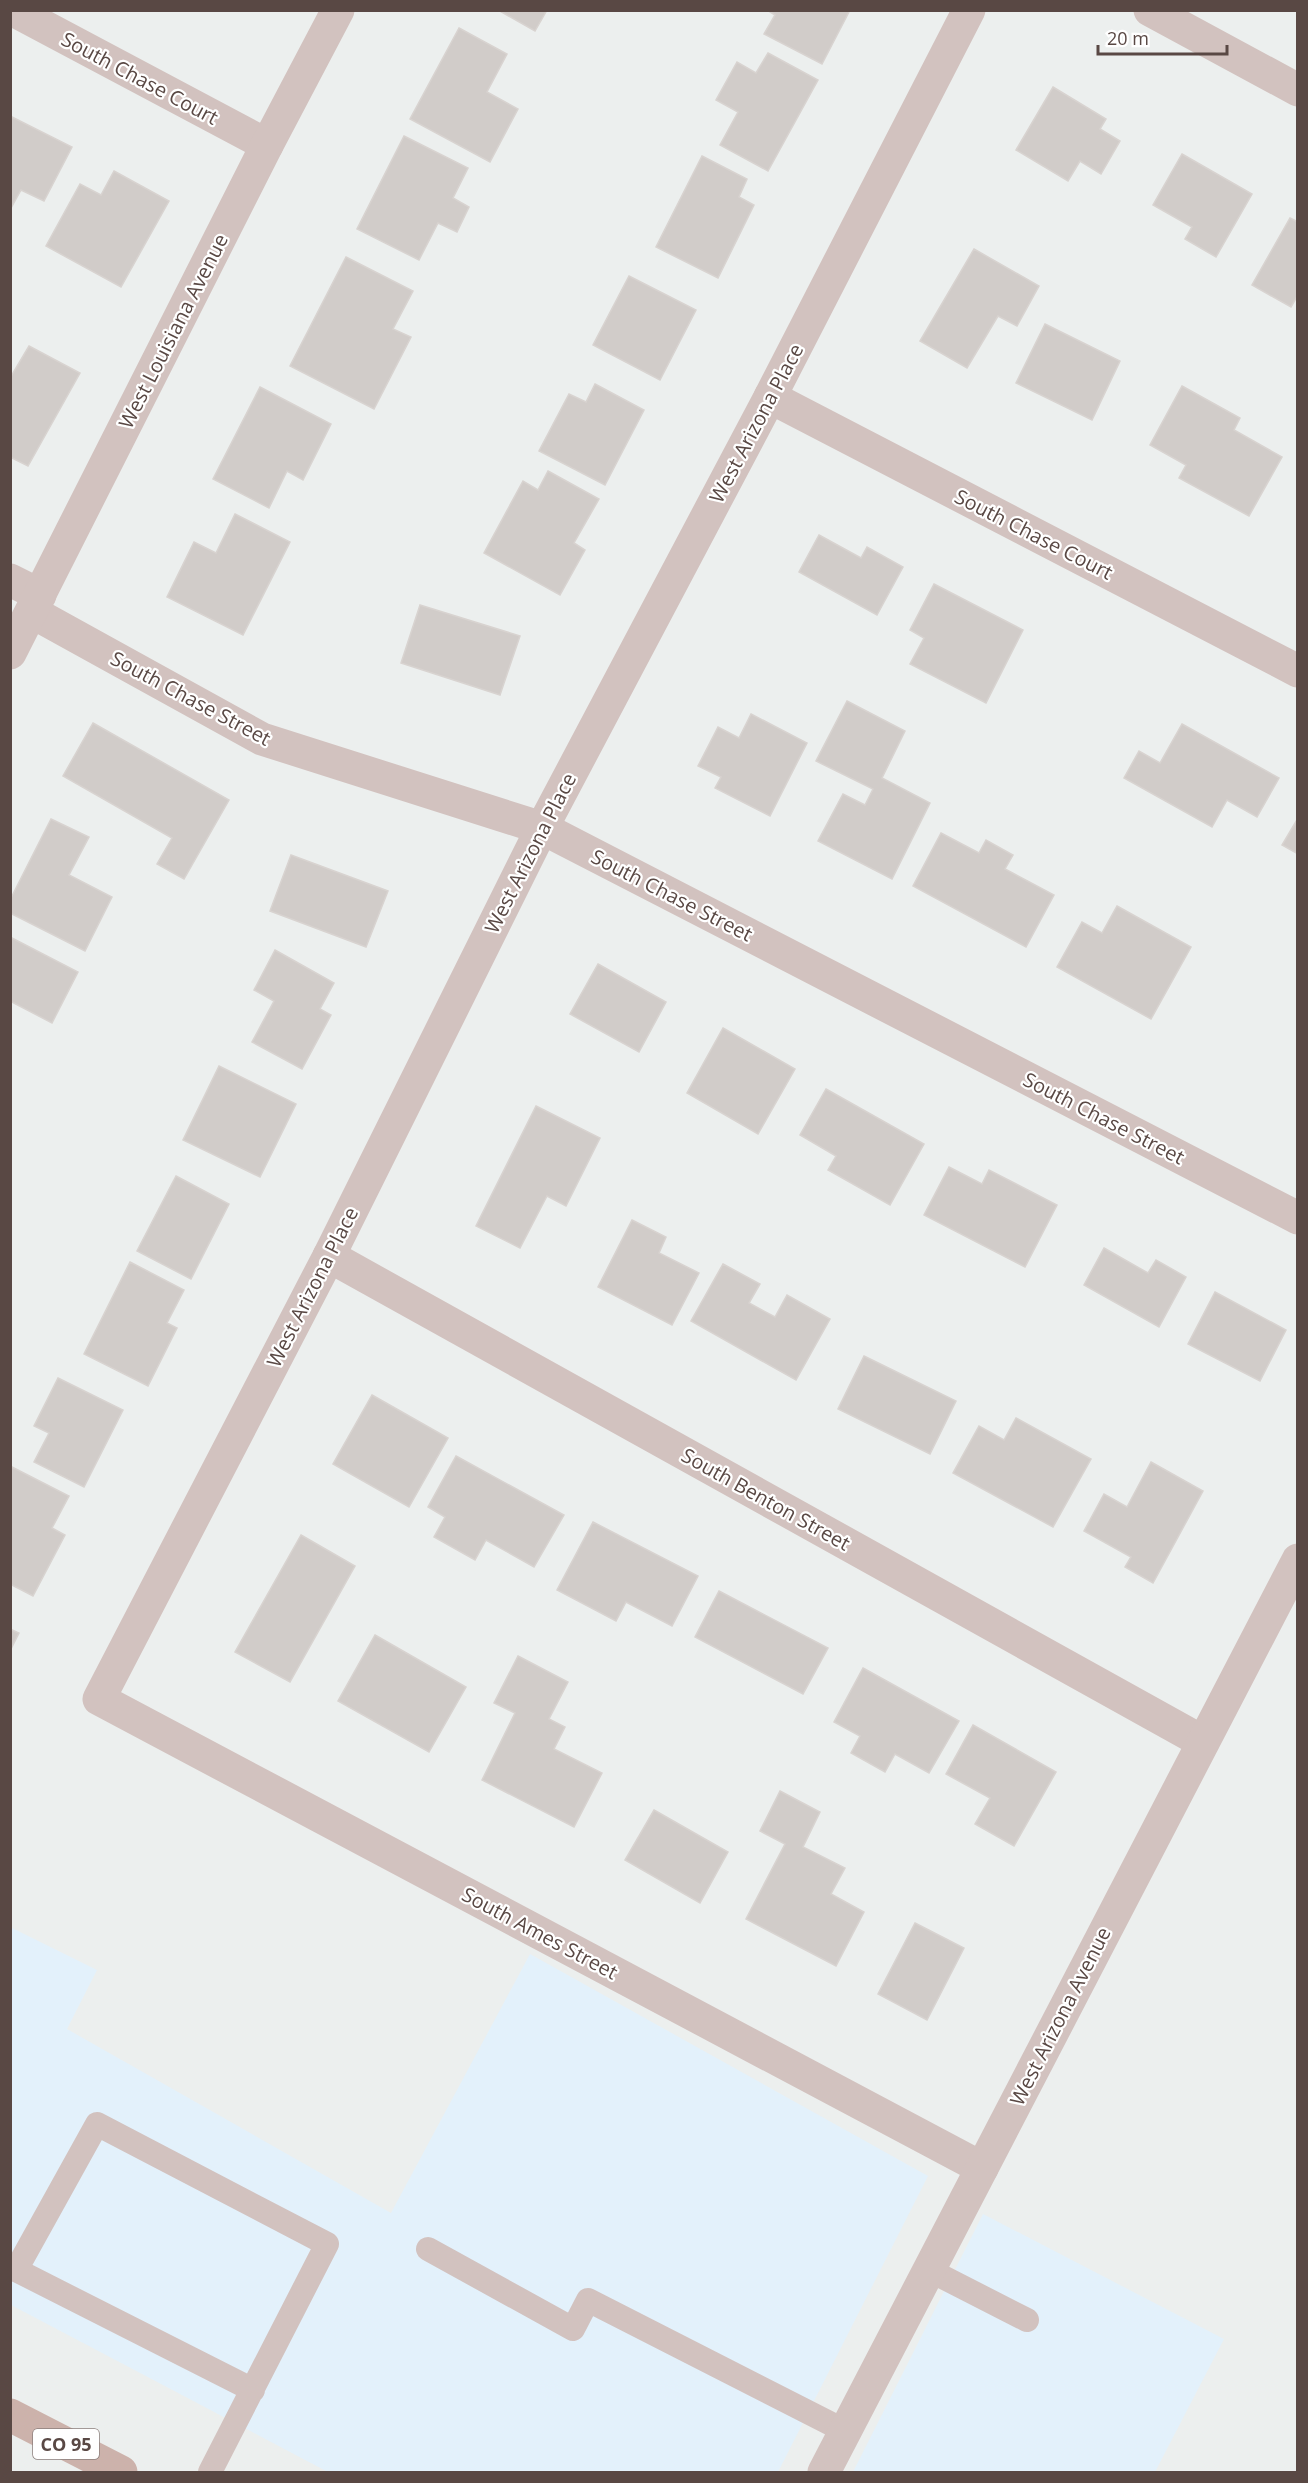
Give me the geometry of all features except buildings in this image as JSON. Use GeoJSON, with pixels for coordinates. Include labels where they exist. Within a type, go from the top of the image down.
{"type":"FeatureCollection","features":[{"type":"Feature","properties":{"kind":"main road","name":"CO 95"},"geometry":{"type":"LineString","coordinates":[[10,2415],[121,2472]]}},
{"type":"Feature","properties":{"kind":"street","name":"South Chase Court"},"geometry":{"type":"LineString","coordinates":[[13,10],[267,145]]}},
{"type":"Feature","properties":{"kind":"street","name":"West Louisiana Avenue"},"geometry":{"type":"LineString","coordinates":[[10,653],[267,145],[338,10]]}},
{"type":"Feature","properties":{"kind":"street","name":"West Arizona Place"},"geometry":{"type":"LineString","coordinates":[[99,1699],[329,1256],[542,828],[770,397],[969,10]]}},
{"type":"Feature","properties":{"kind":"street"},"geometry":{"type":"LineString","coordinates":[[1150,10],[1298,90]]}},
{"type":"Feature","properties":{"kind":"street","name":"South Chase Court"},"geometry":{"type":"LineString","coordinates":[[770,397],[1298,671]]}},
{"type":"Feature","properties":{"kind":"street","name":"South Chase Street"},"geometry":{"type":"LineString","coordinates":[[10,580],[36,604],[262,739],[542,828],[1298,1218]]}},
{"type":"Feature","properties":{"kind":"street","name":"South Benton Street"},"geometry":{"type":"LineString","coordinates":[[329,1256],[1203,1742]]}},
{"type":"Feature","properties":{"kind":"street","name":"West Arizona Avenue"},"geometry":{"type":"LineString","coordinates":[[824,2472],[1298,1560]]}},
{"type":"Feature","properties":{"kind":"street","name":"South Ames Street"},"geometry":{"type":"LineString","coordinates":[[99,1699],[982,2168]]}},
{"type":"Feature","properties":{"kind":"lane"},"geometry":{"type":"LineString","coordinates":[[210,2472],[253,2391],[327,2244],[97,2124],[13,2275],[253,2391]]}},
{"type":"Feature","properties":{"kind":"lane"},"geometry":{"type":"LineString","coordinates":[[428,2249],[573,2329],[588,2300],[845,2431]]}},
{"type":"Feature","properties":{"kind":"lane"},"geometry":{"type":"LineString","coordinates":[[929,2270],[1027,2320]]}},
{"type":"Feature","properties":{"kind":"shaded area"},"geometry":{"type":"Polygon","coordinates":[[[10,1927],[97,1970],[67,2029],[391,2213],[530,1954],[928,2176],[778,2472],[328,2472],[11,2305],[10,1927]]]}},
{"type":"Feature","properties":{"kind":"shaded area"},"geometry":{"type":"Polygon","coordinates":[[[983,2214],[1224,2339],[1155,2472],[853,2472],[983,2214]]]}}]}
